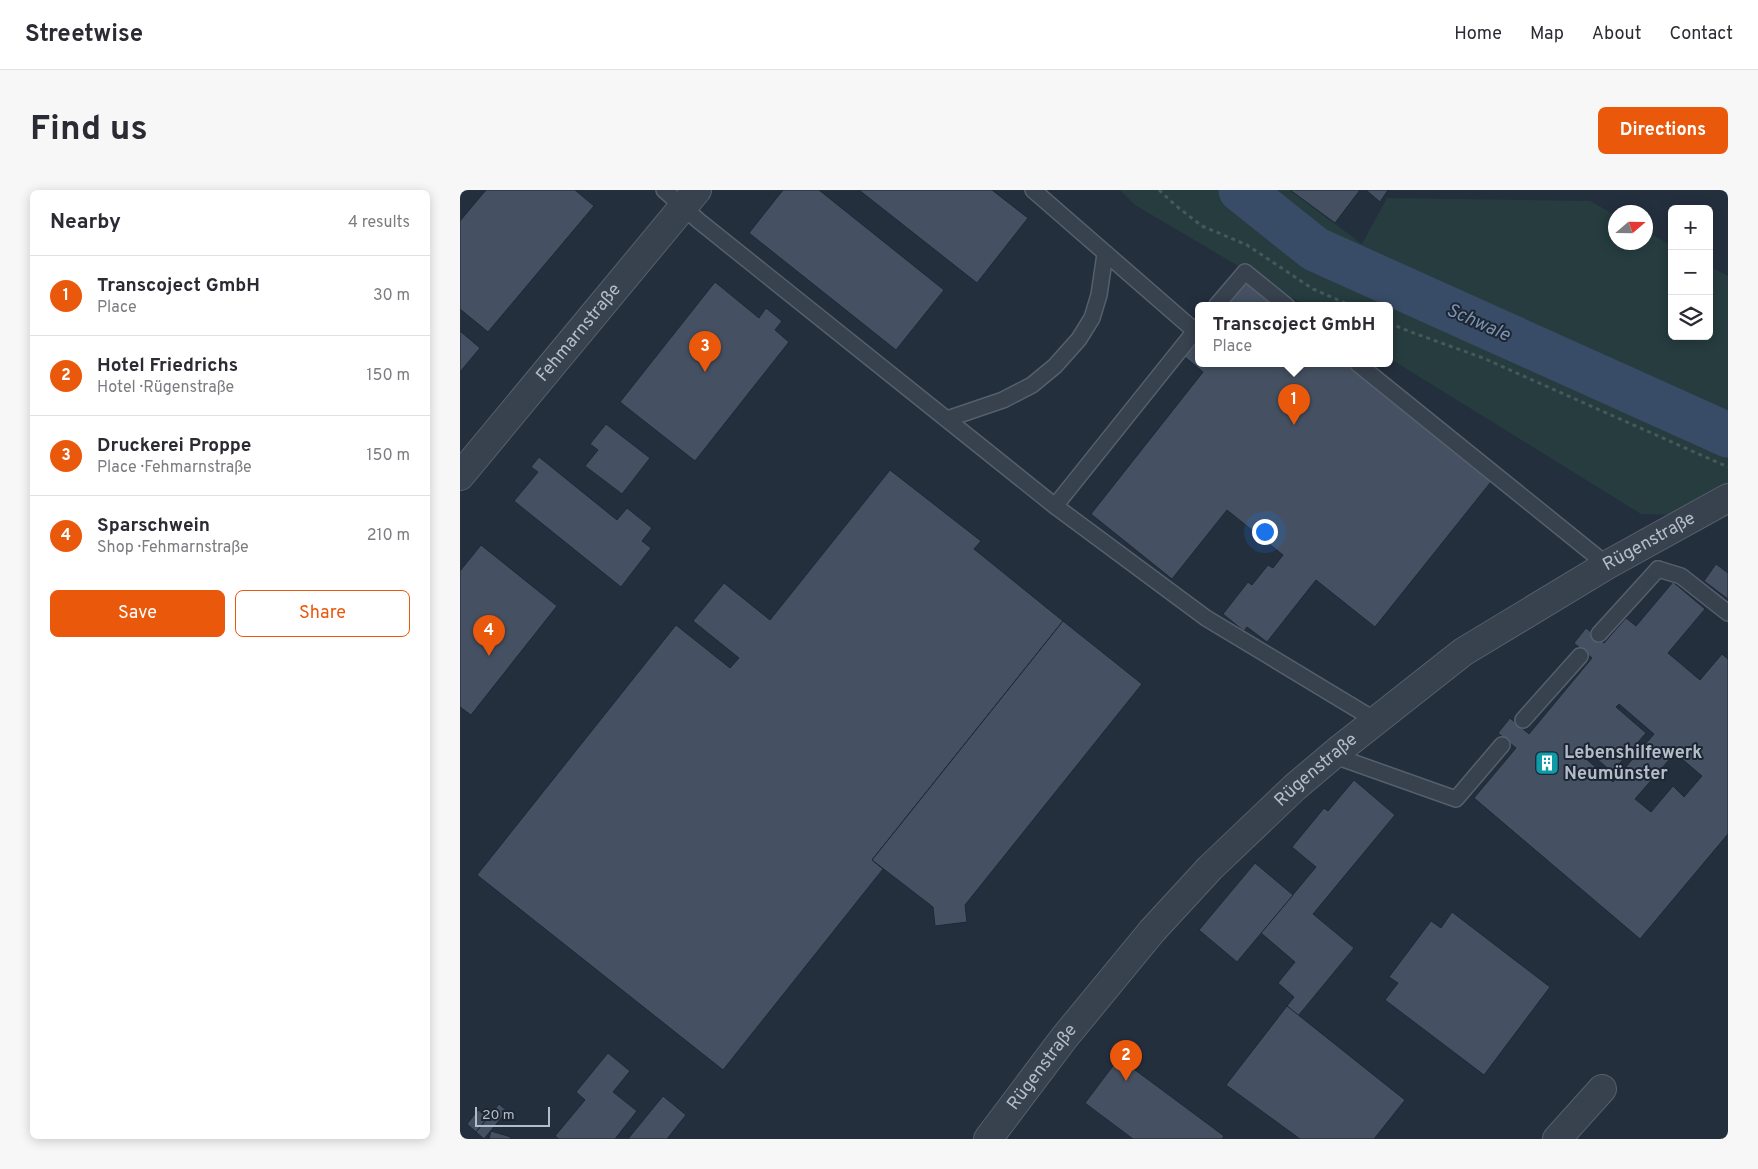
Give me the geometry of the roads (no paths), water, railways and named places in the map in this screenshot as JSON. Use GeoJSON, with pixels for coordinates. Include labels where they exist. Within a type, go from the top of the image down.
{"type":"FeatureCollection","features":[{"type":"Feature","properties":{"kind":"street","name":"Fehmarnstraße"},"geometry":{"type":"LineString","coordinates":[[460,476],[681,196]]}},
{"type":"Feature","properties":{"kind":"street","name":"Rügenstraße"},"geometry":{"type":"LineString","coordinates":[[988,1139],[1064,1038],[1152,931],[1210,868],[1295,787],[1375,720],[1463,652],[1608,565],[1728,498]]}},
{"type":"Feature","properties":{"kind":"street"},"geometry":{"type":"LineString","coordinates":[[1569,1135],[1602,1089]]}},
{"type":"Feature","properties":{"kind":"lane"},"geometry":{"type":"LineString","coordinates":[[1033,190],[1105,254],[1195,327]]}},
{"type":"Feature","properties":{"kind":"lane"},"geometry":{"type":"LineString","coordinates":[[681,196],[947,419],[1056,506],[1206,618],[1375,720]]}},
{"type":"Feature","properties":{"kind":"lane"},"geometry":{"type":"LineString","coordinates":[[947,419],[1003,400],[1032,385],[1055,366],[1080,339],[1092,318],[1099,294],[1105,254]]}},
{"type":"Feature","properties":{"kind":"lane"},"geometry":{"type":"LineString","coordinates":[[1219,302],[1245,272],[1282,302]]}},
{"type":"Feature","properties":{"kind":"lane"},"geometry":{"type":"LineString","coordinates":[[1056,506],[1195,332]]}},
{"type":"Feature","properties":{"kind":"lane"},"geometry":{"type":"LineString","coordinates":[[1362,367],[1608,565]]}},
{"type":"Feature","properties":{"kind":"lane"},"geometry":{"type":"LineString","coordinates":[[1652,540],[1658,570]]}},
{"type":"Feature","properties":{"kind":"lane"},"geometry":{"type":"LineString","coordinates":[[1658,570],[1681,576],[1728,613]]}},
{"type":"Feature","properties":{"kind":"lane"},"geometry":{"type":"LineString","coordinates":[[1600,634],[1658,570]]}},
{"type":"Feature","properties":{"kind":"lane"},"geometry":{"type":"LineString","coordinates":[[1523,720],[1580,656]]}},
{"type":"Feature","properties":{"kind":"lane"},"geometry":{"type":"LineString","coordinates":[[1332,755],[1456,799],[1502,745]]}},
{"type":"Feature","properties":{"kind":"waterway","name":"Schwale"},"geometry":{"type":"LineString","coordinates":[[1241,190],[1315,249],[1728,435]]}},
{"type":"Feature","properties":{"kind":"place","name":"Druckerei Proppe"},"geometry":{"type":"Point","coordinates":[705,372]}},
{"type":"Feature","properties":{"kind":"place","name":"Transcoject GmbH"},"geometry":{"type":"Point","coordinates":[1294,425]}},
{"type":"Feature","properties":{"kind":"place","name":"Sparschwein"},"geometry":{"type":"Point","coordinates":[489,656]}},
{"type":"Feature","properties":{"kind":"place","name":"Lebenshilfewerk Neumünster"},"geometry":{"type":"Point","coordinates":[1547,763]}},
{"type":"Feature","properties":{"kind":"place","name":"Hotel Friedrichs"},"geometry":{"type":"Point","coordinates":[1126,1081]}}]}
